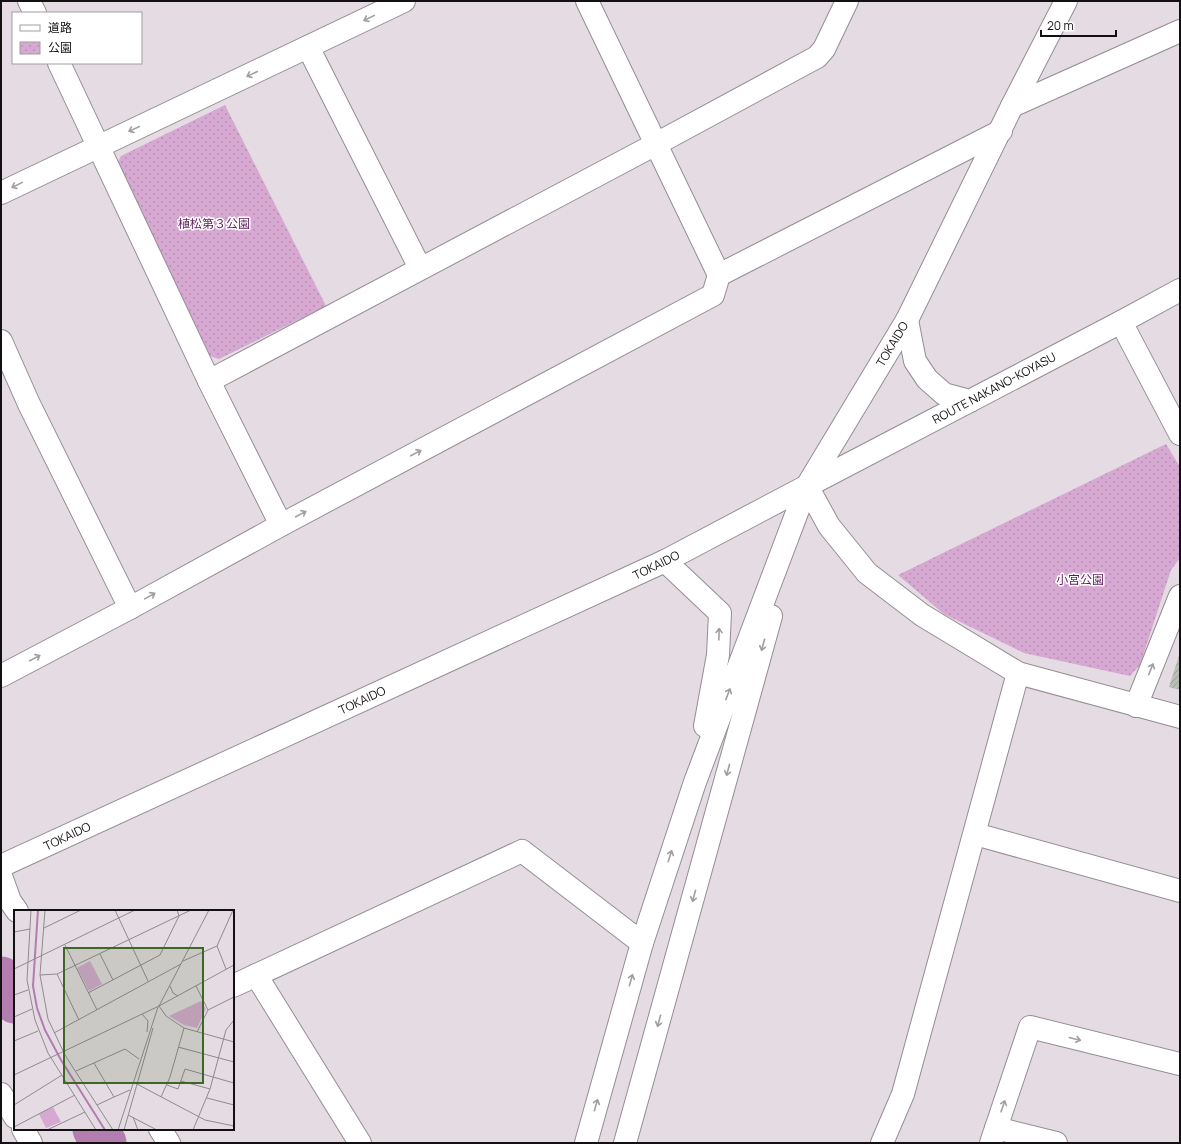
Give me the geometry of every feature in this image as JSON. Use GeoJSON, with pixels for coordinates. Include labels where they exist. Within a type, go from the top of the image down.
{"type":"FeatureCollection","features":[{"type":"Feature","properties":{"kind":"main road"},"geometry":{"type":"LineString","coordinates":[[29,1],[34,12]]}},
{"type":"Feature","properties":{"kind":"main road"},"geometry":{"type":"LineString","coordinates":[[1,193],[404,1]]}},
{"type":"Feature","properties":{"kind":"main road"},"geometry":{"type":"LineString","coordinates":[[1,676],[713,295],[719,275],[587,1]]}},
{"type":"Feature","properties":{"kind":"main road"},"geometry":{"type":"LineString","coordinates":[[209,381],[817,57],[824,49],[847,1]]}},
{"type":"Feature","properties":{"kind":"main road","name":"TOKAIDO"},"geometry":{"type":"LineString","coordinates":[[1,866],[666,561],[807,486],[906,320],[1066,1]]}},
{"type":"Feature","properties":{"kind":"main road"},"geometry":{"type":"LineString","coordinates":[[1012,106],[1180,31]]}},
{"type":"Feature","properties":{"kind":"main road"},"geometry":{"type":"LineString","coordinates":[[308,47],[420,268]]}},
{"type":"Feature","properties":{"kind":"main road"},"geometry":{"type":"LineString","coordinates":[[59,64],[209,381],[281,525]]}},
{"type":"Feature","properties":{"kind":"main road"},"geometry":{"type":"LineString","coordinates":[[719,275],[1000,131]]}},
{"type":"Feature","properties":{"kind":"main road","name":"ROUTE NAKANO-KOYASU"},"geometry":{"type":"LineString","coordinates":[[807,486],[1180,290]]}},
{"type":"Feature","properties":{"kind":"main road"},"geometry":{"type":"LineString","coordinates":[[906,320],[915,361],[927,379],[944,394],[970,401]]}},
{"type":"Feature","properties":{"kind":"main road"},"geometry":{"type":"LineString","coordinates":[[1121,322],[1180,434]]}},
{"type":"Feature","properties":{"kind":"main road"},"geometry":{"type":"LineString","coordinates":[[1,341],[29,404],[130,608]]}},
{"type":"Feature","properties":{"kind":"main road"},"geometry":{"type":"LineString","coordinates":[[807,486],[829,526],[867,573],[922,616],[1018,673],[1180,717]]}},
{"type":"Feature","properties":{"kind":"main road"},"geometry":{"type":"LineString","coordinates":[[589,1142],[642,942],[695,782],[807,486]]}},
{"type":"Feature","properties":{"kind":"main road"},"geometry":{"type":"LineString","coordinates":[[625,1143],[807,486]]}},
{"type":"Feature","properties":{"kind":"main road"},"geometry":{"type":"LineString","coordinates":[[666,561],[720,613],[718,655],[695,782]]}},
{"type":"Feature","properties":{"kind":"main road"},"geometry":{"type":"LineString","coordinates":[[1136,706],[1180,596]]}},
{"type":"Feature","properties":{"kind":"main road"},"geometry":{"type":"LineString","coordinates":[[882,1143],[903,1094],[1018,673]]}},
{"type":"Feature","properties":{"kind":"main road"},"geometry":{"type":"LineString","coordinates":[[974,834],[1180,892]]}},
{"type":"Feature","properties":{"kind":"main road"},"geometry":{"type":"LineString","coordinates":[[234,986],[522,851],[642,942]]}},
{"type":"Feature","properties":{"kind":"main road"},"geometry":{"type":"LineString","coordinates":[[1,876],[10,901],[16,910]]}},
{"type":"Feature","properties":{"kind":"main road"},"geometry":{"type":"LineString","coordinates":[[256,975],[360,1143]]}},
{"type":"Feature","properties":{"kind":"main road"},"geometry":{"type":"LineString","coordinates":[[1056,1143],[993,1135],[1030,1027],[1180,1064]]}},
{"type":"Feature","properties":{"kind":"main road"},"geometry":{"type":"LineString","coordinates":[[1,1094],[14,1115]]}},
{"type":"Feature","properties":{"kind":"main road"},"geometry":{"type":"LineString","coordinates":[[24,1130],[31,1143]]}},
{"type":"Feature","properties":{"kind":"main road"},"geometry":{"type":"LineString","coordinates":[[161,1130],[168,1143]]}},
{"type":"Feature","properties":{"kind":"green space","name":"植松第３公園"},"geometry":{"type":"Polygon","coordinates":[[[225,105],[326,306],[219,359],[210,356],[115,168],[121,156],[225,105]]]}},
{"type":"Feature","properties":{"kind":"green space","name":"小宮公園"},"geometry":{"type":"Polygon","coordinates":[[[1166,444],[1180,467],[1180,558],[1171,570],[1140,665],[1130,676],[1024,653],[944,614],[898,575],[1166,444]]]}},
{"type":"Feature","properties":{"kind":"building"},"geometry":{"type":"Polygon","coordinates":[[[1180,652],[1180,690],[1169,687],[1180,652]]]}},
{"type":"Feature","properties":{"kind":"waterway"},"geometry":{"type":"LineString","coordinates":[[1,979],[14,999]]}},
{"type":"Feature","properties":{"kind":"waterway"},"geometry":{"type":"LineString","coordinates":[[96,1130],[104,1143]]}}]}
